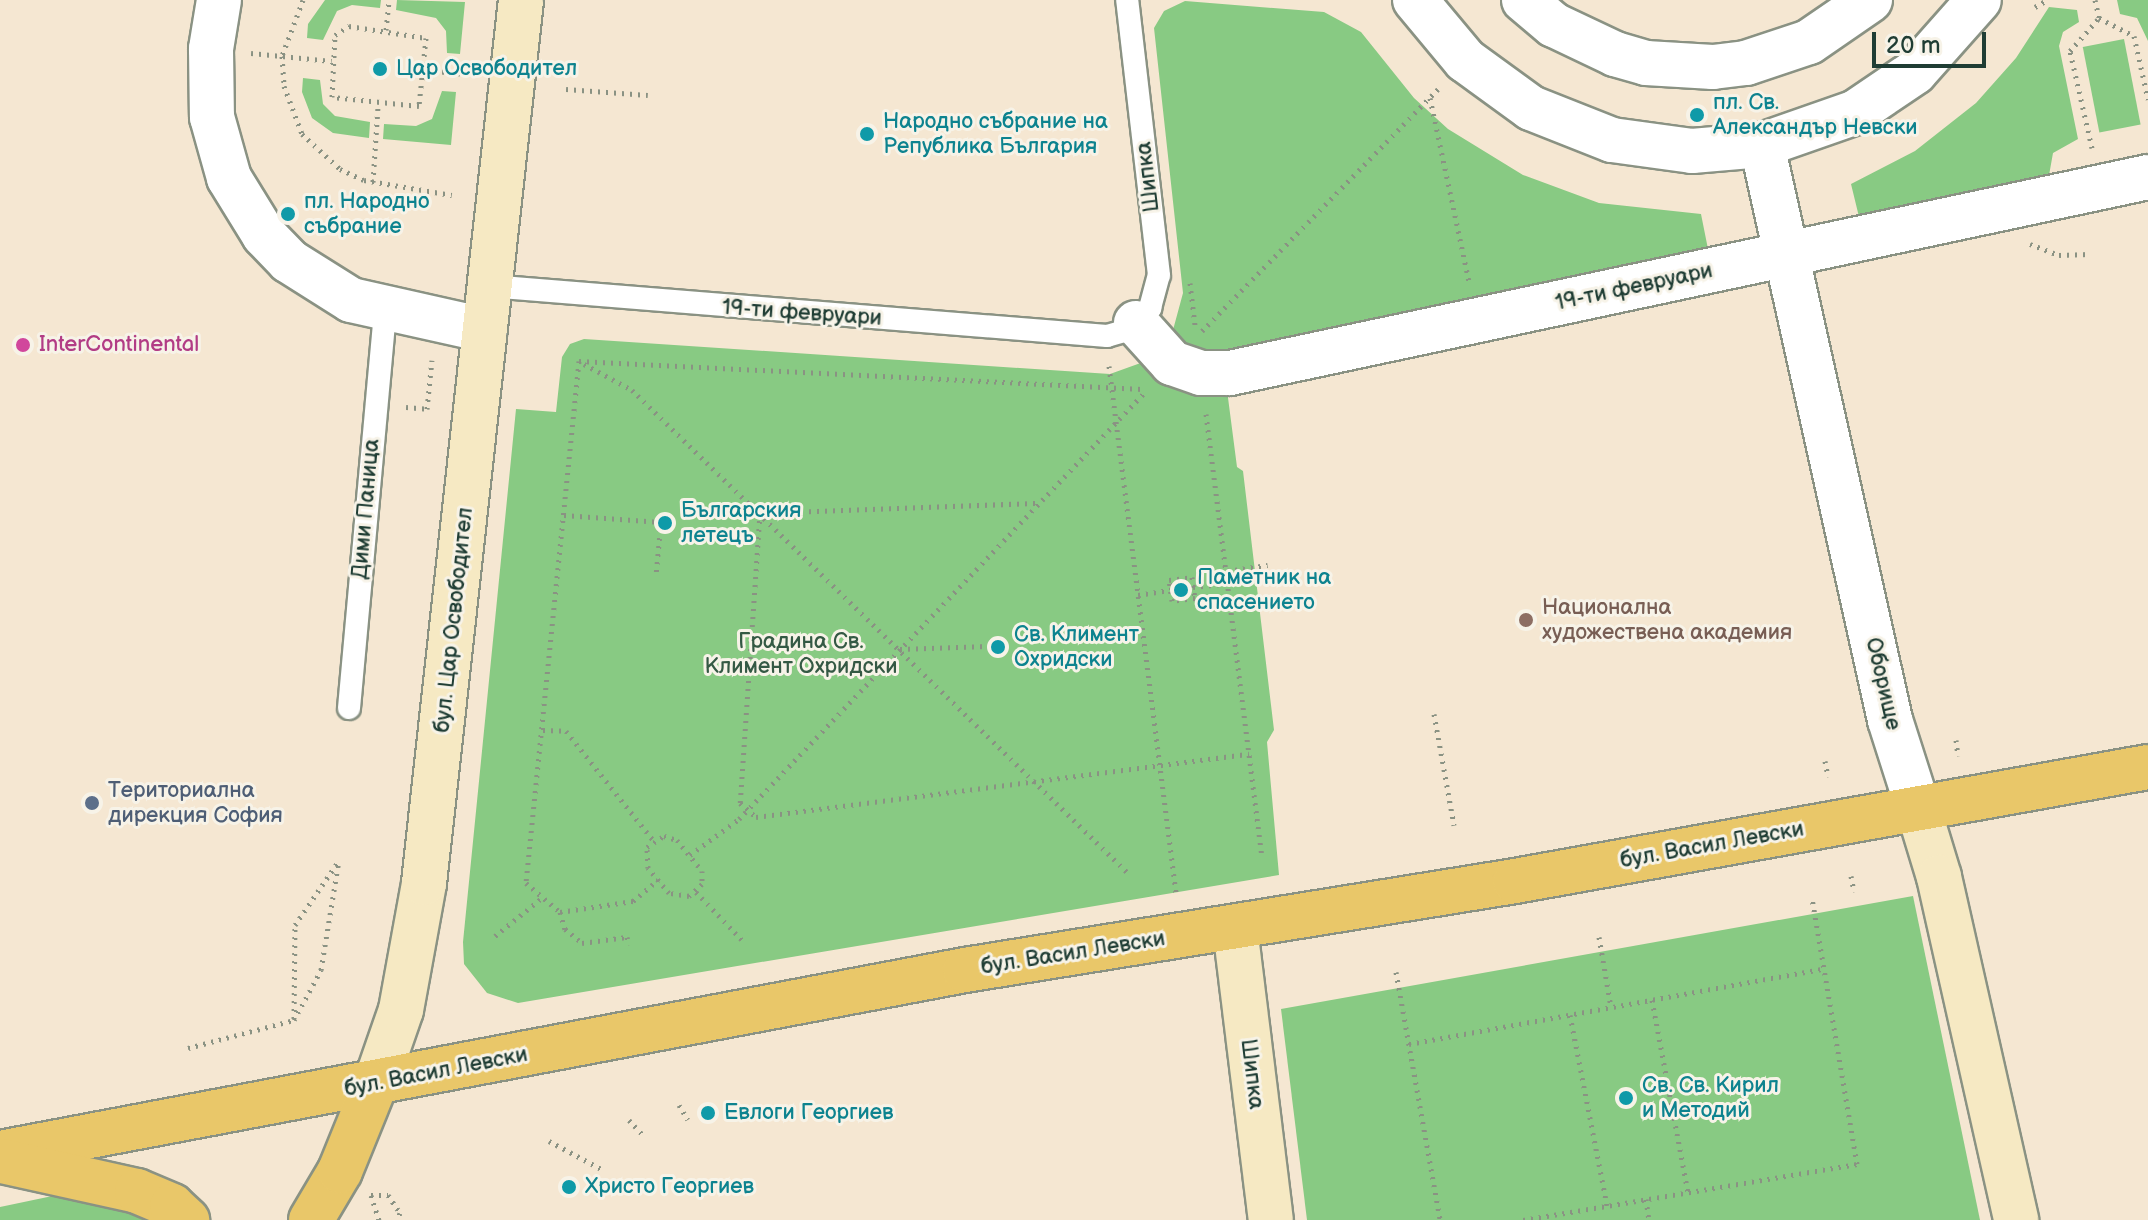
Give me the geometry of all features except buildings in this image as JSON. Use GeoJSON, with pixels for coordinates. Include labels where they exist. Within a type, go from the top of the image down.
{"type":"FeatureCollection","features":[{"type":"Feature","properties":{"kind":"main road","name":"бул. Цар Освободител"},"geometry":{"type":"LineString","coordinates":[[311,1220],[340,1171],[401,1010],[424,883],[521,0]]}},
{"type":"Feature","properties":{"kind":"main road","name":"бул. Васил Левски"},"geometry":{"type":"LineString","coordinates":[[0,1153],[375,1085],[965,970],[1235,928],[1919,811],[2148,767]]}},
{"type":"Feature","properties":{"kind":"main road","name":"Оборище"},"geometry":{"type":"LineString","coordinates":[[1919,811],[1939,877],[2016,1220]]}},
{"type":"Feature","properties":{"kind":"main road","name":"Шипка"},"geometry":{"type":"LineString","coordinates":[[1235,928],[1271,1220]]}},
{"type":"Feature","properties":{"kind":"main road"},"geometry":{"type":"LineString","coordinates":[[0,1160],[137,1191],[172,1206],[187,1220]]}},
{"type":"Feature","properties":{"kind":"street"},"geometry":{"type":"LineString","coordinates":[[219,0],[211,49],[218,148],[243,206],[289,261],[340,294],[411,327],[485,330]]}},
{"type":"Feature","properties":{"kind":"street"},"geometry":{"type":"LineString","coordinates":[[1415,0],[1465,60],[1531,108],[1612,140],[1692,151],[1762,145],[1824,127],[1887,93],[1940,49],[1979,0]]}},
{"type":"Feature","properties":{"kind":"street"},"geometry":{"type":"LineString","coordinates":[[1524,0],[1554,25],[1615,54],[1646,63],[1713,67],[1756,61],[1809,42],[1870,0]]}},
{"type":"Feature","properties":{"kind":"street","name":"Оборище"},"geometry":{"type":"LineString","coordinates":[[1762,145],[1890,720],[1919,811]]}},
{"type":"Feature","properties":{"kind":"street","name":"19-ти февруари"},"geometry":{"type":"LineString","coordinates":[[1173,375],[1230,373],[2148,177]]}},
{"type":"Feature","properties":{"kind":"street"},"geometry":{"type":"LineString","coordinates":[[1119,332],[1173,375]]}},
{"type":"Feature","properties":{"kind":"lane","name":"Шипка"},"geometry":{"type":"LineString","coordinates":[[1119,332],[1153,300],[1159,275],[1127,0]]}},
{"type":"Feature","properties":{"kind":"lane","name":"19-ти февруари"},"geometry":{"type":"LineString","coordinates":[[489,286],[1119,332]]}},
{"type":"Feature","properties":{"kind":"lane","name":"Дими Паница"},"geometry":{"type":"LineString","coordinates":[[349,708],[411,327]]}},
{"type":"Feature","properties":{"kind":"path"},"geometry":{"type":"LineString","coordinates":[[303,0],[282,56],[284,86],[302,134],[340,169],[373,182],[452,195]]}},
{"type":"Feature","properties":{"kind":"path"},"geometry":{"type":"LineString","coordinates":[[386,30],[389,0]]}},
{"type":"Feature","properties":{"kind":"path"},"geometry":{"type":"LineString","coordinates":[[2035,7],[2047,0]]}},
{"type":"Feature","properties":{"kind":"path"},"geometry":{"type":"LineString","coordinates":[[2095,0],[2099,18]]}},
{"type":"Feature","properties":{"kind":"path"},"geometry":{"type":"LineString","coordinates":[[2099,18],[2134,36],[2148,99]]}},
{"type":"Feature","properties":{"kind":"path"},"geometry":{"type":"LineString","coordinates":[[2099,18],[2070,51],[2101,187]]}},
{"type":"Feature","properties":{"kind":"path"},"geometry":{"type":"LineString","coordinates":[[339,29],[386,30],[426,38],[426,70],[419,106],[378,106],[335,100],[329,91],[332,61],[339,29]]}},
{"type":"Feature","properties":{"kind":"path"},"geometry":{"type":"LineString","coordinates":[[211,49],[332,61]]}},
{"type":"Feature","properties":{"kind":"path"},"geometry":{"type":"LineString","coordinates":[[1189,276],[1197,338],[1465,60]]}},
{"type":"Feature","properties":{"kind":"path"},"geometry":{"type":"LineString","coordinates":[[426,70],[466,74]]}},
{"type":"Feature","properties":{"kind":"path"},"geometry":{"type":"LineString","coordinates":[[566,89],[648,95]]}},
{"type":"Feature","properties":{"kind":"path"},"geometry":{"type":"LineString","coordinates":[[1430,98],[1477,320]]}},
{"type":"Feature","properties":{"kind":"path"},"geometry":{"type":"LineString","coordinates":[[373,182],[378,106]]}},
{"type":"Feature","properties":{"kind":"path"},"geometry":{"type":"LineString","coordinates":[[411,327],[427,409]]}},
{"type":"Feature","properties":{"kind":"path"},"geometry":{"type":"LineString","coordinates":[[1119,332],[1112,388],[1176,893]]}},
{"type":"Feature","properties":{"kind":"path"},"geometry":{"type":"LineString","coordinates":[[579,361],[1112,388],[1173,375]]}},
{"type":"Feature","properties":{"kind":"path"},"geometry":{"type":"LineString","coordinates":[[579,361],[632,390],[1037,780],[1130,875]]}},
{"type":"Feature","properties":{"kind":"path"},"geometry":{"type":"LineString","coordinates":[[579,361],[526,883],[560,912],[565,929],[582,943],[627,937],[629,945]]}},
{"type":"Feature","properties":{"kind":"path"},"geometry":{"type":"LineString","coordinates":[[690,855],[748,809],[1035,503],[1116,423],[1173,375]]}},
{"type":"Feature","properties":{"kind":"path"},"geometry":{"type":"LineString","coordinates":[[1173,375],[1227,571],[1262,857]]}},
{"type":"Feature","properties":{"kind":"path"},"geometry":{"type":"LineString","coordinates":[[760,513],[1035,503]]}},
{"type":"Feature","properties":{"kind":"path"},"geometry":{"type":"LineString","coordinates":[[760,513],[740,803],[756,817],[1249,754]]}},
{"type":"Feature","properties":{"kind":"path"},"geometry":{"type":"LineString","coordinates":[[564,515],[661,522],[656,576]]}},
{"type":"Feature","properties":{"kind":"path"},"geometry":{"type":"LineString","coordinates":[[1227,571],[1268,565]]}},
{"type":"Feature","properties":{"kind":"path"},"geometry":{"type":"LineString","coordinates":[[1192,577],[1193,587],[1195,598],[1172,601],[1169,580],[1192,577]]}},
{"type":"Feature","properties":{"kind":"path"},"geometry":{"type":"LineString","coordinates":[[1193,587],[1229,583]]}},
{"type":"Feature","properties":{"kind":"path"},"geometry":{"type":"LineString","coordinates":[[1138,595],[1171,590]]}},
{"type":"Feature","properties":{"kind":"path"},"geometry":{"type":"LineString","coordinates":[[899,649],[988,646]]}},
{"type":"Feature","properties":{"kind":"path"},"geometry":{"type":"LineString","coordinates":[[1434,714],[1454,825]]}},
{"type":"Feature","properties":{"kind":"path"},"geometry":{"type":"LineString","coordinates":[[543,730],[566,731],[653,840]]}},
{"type":"Feature","properties":{"kind":"path"},"geometry":{"type":"LineString","coordinates":[[1956,740],[1958,756]]}},
{"type":"Feature","properties":{"kind":"path"},"geometry":{"type":"LineString","coordinates":[[1825,761],[1828,777]]}},
{"type":"Feature","properties":{"kind":"path"},"geometry":{"type":"LineString","coordinates":[[653,840],[670,837],[690,855],[702,871],[696,892]]}},
{"type":"Feature","properties":{"kind":"path"},"geometry":{"type":"LineString","coordinates":[[653,840],[645,861],[658,880],[674,897],[696,892]]}},
{"type":"Feature","properties":{"kind":"path"},"geometry":{"type":"LineString","coordinates":[[188,1048],[294,1020],[321,970],[339,860],[295,925],[294,1020]]}},
{"type":"Feature","properties":{"kind":"path"},"geometry":{"type":"LineString","coordinates":[[1851,876],[1854,892]]}},
{"type":"Feature","properties":{"kind":"path"},"geometry":{"type":"LineString","coordinates":[[560,912],[633,901],[658,880]]}},
{"type":"Feature","properties":{"kind":"path"},"geometry":{"type":"LineString","coordinates":[[696,892],[742,940]]}},
{"type":"Feature","properties":{"kind":"path"},"geometry":{"type":"LineString","coordinates":[[495,936],[543,897]]}},
{"type":"Feature","properties":{"kind":"path"},"geometry":{"type":"LineString","coordinates":[[1523,1220],[1857,1164],[1812,899]]}},
{"type":"Feature","properties":{"kind":"path"},"geometry":{"type":"LineString","coordinates":[[1599,937],[1611,1007]]}},
{"type":"Feature","properties":{"kind":"path"},"geometry":{"type":"LineString","coordinates":[[1409,1044],[1823,969]]}},
{"type":"Feature","properties":{"kind":"path"},"geometry":{"type":"LineString","coordinates":[[1396,972],[1440,1220]]}},
{"type":"Feature","properties":{"kind":"path"},"geometry":{"type":"LineString","coordinates":[[1652,1000],[1688,1192]]}},
{"type":"Feature","properties":{"kind":"path"},"geometry":{"type":"LineString","coordinates":[[1570,1015],[1607,1205]]}},
{"type":"Feature","properties":{"kind":"path"},"geometry":{"type":"LineString","coordinates":[[679,1105],[688,1120]]}},
{"type":"Feature","properties":{"kind":"path"},"geometry":{"type":"LineString","coordinates":[[629,1120],[644,1136]]}},
{"type":"Feature","properties":{"kind":"path"},"geometry":{"type":"LineString","coordinates":[[549,1141],[603,1170]]}},
{"type":"Feature","properties":{"kind":"path"},"geometry":{"type":"LineString","coordinates":[[379,1220],[371,1195],[388,1195],[400,1213],[397,1220]]}},
{"type":"Feature","properties":{"kind":"path"},"geometry":{"type":"LineString","coordinates":[[1646,1199],[1649,1220]]}},
{"type":"Feature","properties":{"kind":"green space"},"geometry":{"type":"Polygon","coordinates":[[[325,0],[381,0],[380,8],[352,5],[337,11],[323,40],[307,38],[308,24],[325,0]]]}},
{"type":"Feature","properties":{"kind":"green space"},"geometry":{"type":"Polygon","coordinates":[[[397,0],[465,2],[460,54],[447,53],[446,31],[436,18],[396,10],[397,0]]]}},
{"type":"Feature","properties":{"kind":"green space"},"geometry":{"type":"Polygon","coordinates":[[[2117,0],[2148,0],[2148,41],[2137,18],[2120,14],[2117,0]]]}},
{"type":"Feature","properties":{"kind":"green space","name":"Градина Св. Климент Охридски"},"geometry":{"type":"Polygon","coordinates":[[[1185,1],[1324,12],[1361,32],[1414,98],[1448,129],[1523,175],[1599,203],[1701,214],[1716,289],[1227,390],[1237,467],[1243,471],[1274,730],[1267,742],[1279,875],[518,1003],[487,993],[464,964],[463,942],[516,409],[556,412],[562,357],[570,344],[584,339],[1110,374],[1149,360],[1173,330],[1183,293],[1154,28],[1164,11],[1185,1]]]}},
{"type":"Feature","properties":{"kind":"green space"},"geometry":{"type":"Polygon","coordinates":[[[2049,7],[2077,10],[2079,22],[2063,32],[2059,46],[2078,139],[2053,153],[2048,181],[1860,221],[1851,184],[1915,151],[1976,103],[2016,58],[2049,7]]]}},
{"type":"Feature","properties":{"kind":"green space"},"geometry":{"type":"Polygon","coordinates":[[[2124,39],[2141,124],[2099,132],[2083,47],[2124,39]]]}},
{"type":"Feature","properties":{"kind":"green space"},"geometry":{"type":"Polygon","coordinates":[[[303,78],[320,80],[323,104],[335,116],[370,122],[369,138],[333,133],[312,118],[302,92],[303,78]]]}},
{"type":"Feature","properties":{"kind":"green space"},"geometry":{"type":"Polygon","coordinates":[[[442,91],[456,92],[451,145],[383,139],[384,124],[416,126],[432,119],[442,91]]]}},
{"type":"Feature","properties":{"kind":"green space"},"geometry":{"type":"Polygon","coordinates":[[[1913,896],[1980,1220],[1307,1220],[1281,1009],[1913,896]]]}},
{"type":"Feature","properties":{"kind":"green space"},"geometry":{"type":"Polygon","coordinates":[[[62,1194],[161,1220],[0,1220],[0,1207],[62,1194]]]}},
{"type":"Feature","properties":{"kind":"place","name":"Цар Освободител"},"geometry":{"type":"Point","coordinates":[380,69]}},
{"type":"Feature","properties":{"kind":"place","name":"пл. Св. Александър Невски"},"geometry":{"type":"Point","coordinates":[1697,115]}},
{"type":"Feature","properties":{"kind":"place","name":"Народно събрание на Република България"},"geometry":{"type":"Point","coordinates":[867,134]}},
{"type":"Feature","properties":{"kind":"place","name":"пл. Народно събрание"},"geometry":{"type":"Point","coordinates":[288,214]}},
{"type":"Feature","properties":{"kind":"place","name":"InterContinental"},"geometry":{"type":"Point","coordinates":[23,345]}},
{"type":"Feature","properties":{"kind":"place","name":"Българския летецъ"},"geometry":{"type":"Point","coordinates":[665,523]}},
{"type":"Feature","properties":{"kind":"place","name":"Паметник на спасението"},"geometry":{"type":"Point","coordinates":[1181,590]}},
{"type":"Feature","properties":{"kind":"place","name":"Национална художествена академия"},"geometry":{"type":"Point","coordinates":[1526,620]}},
{"type":"Feature","properties":{"kind":"place","name":"Св. Климент Охридски"},"geometry":{"type":"Point","coordinates":[998,647]}},
{"type":"Feature","properties":{"kind":"place","name":"Териториална дирекция София"},"geometry":{"type":"Point","coordinates":[92,803]}},
{"type":"Feature","properties":{"kind":"place","name":"Св. Св. Кирил и Методий"},"geometry":{"type":"Point","coordinates":[1626,1098]}},
{"type":"Feature","properties":{"kind":"place","name":"Евлоги Георгиев"},"geometry":{"type":"Point","coordinates":[708,1113]}},
{"type":"Feature","properties":{"kind":"place","name":"Христо Георгиев"},"geometry":{"type":"Point","coordinates":[569,1187]}}]}
